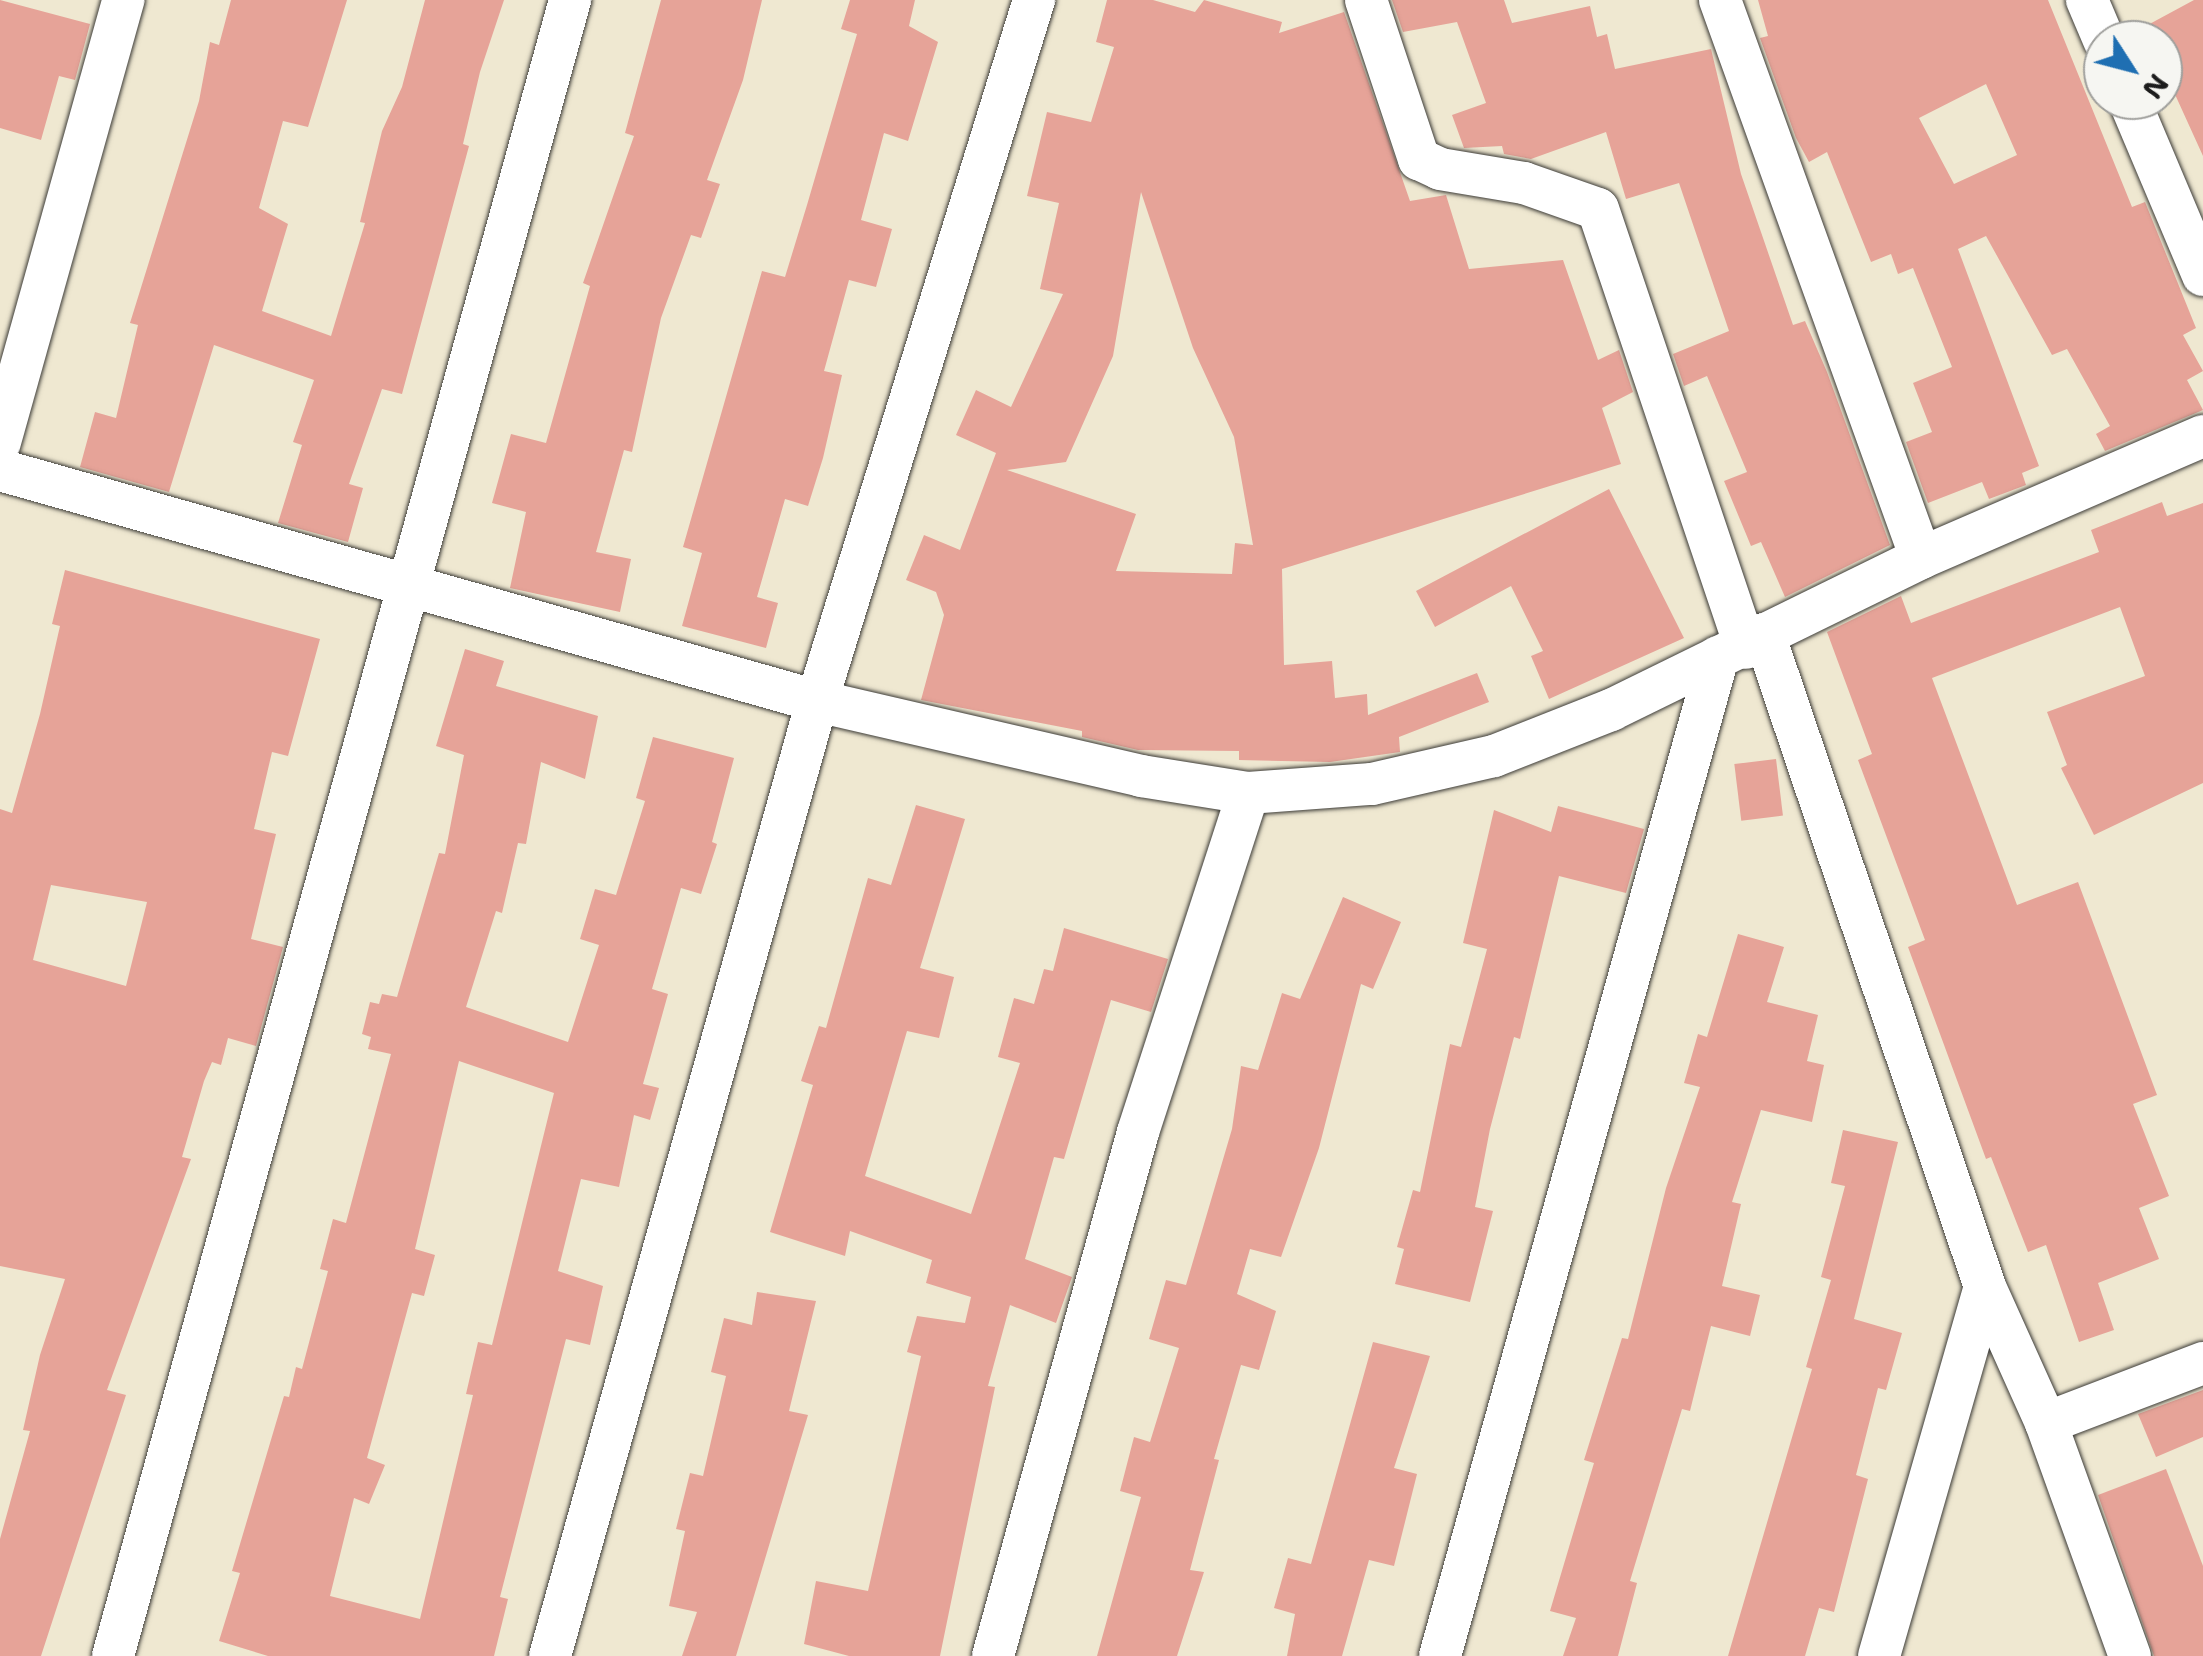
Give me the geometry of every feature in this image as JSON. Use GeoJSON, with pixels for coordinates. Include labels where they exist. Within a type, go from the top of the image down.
{"type":"FeatureCollection","features":[{"type":"Feature","properties":{"kind":"street"},"geometry":{"type":"LineString","coordinates":[[0,442],[123,0]]}},
{"type":"Feature","properties":{"kind":"street"},"geometry":{"type":"LineString","coordinates":[[113,1656],[404,588],[570,0]]}},
{"type":"Feature","properties":{"kind":"street"},"geometry":{"type":"LineString","coordinates":[[550,1656],[817,701],[1034,0]]}},
{"type":"Feature","properties":{"kind":"street"},"geometry":{"type":"LineString","coordinates":[[1366,0],[1419,159],[1440,170],[1524,183],[1598,209],[1743,646],[1985,1287],[2046,1423],[2130,1656]]}},
{"type":"Feature","properties":{"kind":"street"},"geometry":{"type":"LineString","coordinates":[[1720,0],[1921,558]]}},
{"type":"Feature","properties":{"kind":"street"},"geometry":{"type":"LineString","coordinates":[[2137,120],[2203,275]]}},
{"type":"Feature","properties":{"kind":"street"},"geometry":{"type":"LineString","coordinates":[[0,470],[404,588],[817,701],[1141,776],[1248,793],[1372,784],[1494,756],[1743,646],[1921,558],[2203,436]]}},
{"type":"Feature","properties":{"kind":"street"},"geometry":{"type":"LineString","coordinates":[[1440,1656],[1743,646]]}},
{"type":"Feature","properties":{"kind":"street"},"geometry":{"type":"LineString","coordinates":[[993,1656],[1138,1132],[1248,793]]}},
{"type":"Feature","properties":{"kind":"street"},"geometry":{"type":"LineString","coordinates":[[1879,1656],[1985,1287]]}},
{"type":"Feature","properties":{"kind":"street"},"geometry":{"type":"LineString","coordinates":[[2046,1423],[2203,1363]]}},
{"type":"Feature","properties":{"kind":"building"},"geometry":{"type":"Polygon","coordinates":[[[0,0],[90,24],[75,80],[59,76],[41,140],[0,128],[0,0]]]}},
{"type":"Feature","properties":{"kind":"building"},"geometry":{"type":"Polygon","coordinates":[[[231,0],[347,0],[308,127],[283,121],[259,208],[288,224],[262,311],[331,336],[365,223],[360,222],[382,131],[402,87],[425,0],[504,0],[480,72],[463,144],[469,146],[402,394],[382,389],[349,484],[363,488],[348,542],[278,523],[302,445],[293,442],[314,380],[214,345],[169,492],[80,467],[95,412],[116,418],[138,325],[130,323],[199,101],[210,42],[219,45],[231,0]]]}},
{"type":"Feature","properties":{"kind":"building"},"geometry":{"type":"Polygon","coordinates":[[[661,0],[762,0],[743,80],[707,180],[720,184],[701,238],[691,235],[661,318],[632,452],[624,450],[596,552],[631,559],[620,612],[510,588],[526,512],[492,503],[511,434],[546,443],[590,286],[583,283],[634,136],[625,133],[661,0]]]}},
{"type":"Feature","properties":{"kind":"building"},"geometry":{"type":"Polygon","coordinates":[[[850,0],[915,0],[909,26],[938,42],[908,141],[884,133],[861,220],[892,229],[876,287],[849,280],[824,371],[842,375],[823,458],[808,506],[785,499],[757,597],[778,603],[766,648],[682,626],[702,553],[683,547],[762,271],[785,277],[807,205],[857,34],[841,29],[850,0]]]}},
{"type":"Feature","properties":{"kind":"building"},"geometry":{"type":"Polygon","coordinates":[[[1107,0],[1153,0],[1195,12],[1204,0],[1282,22],[1279,33],[1344,12],[1410,201],[1446,195],[1469,269],[1563,260],[1598,360],[1619,350],[1633,392],[1602,408],[1621,464],[1282,569],[1284,665],[1332,661],[1335,698],[1367,694],[1368,715],[1477,673],[1489,702],[1399,737],[1400,752],[1330,762],[1239,760],[1239,751],[1138,750],[1082,737],[1082,731],[921,700],[944,615],[936,592],[906,580],[924,535],[960,550],[996,453],[956,435],[976,390],[1011,407],[1063,294],[1040,289],[1059,203],[1027,196],[1047,112],[1091,122],[1114,47],[1096,42],[1107,0]],[[1141,192],[1113,356],[1066,462],[1007,470],[1136,514],[1116,571],[1232,574],[1235,543],[1253,545],[1234,437],[1193,348],[1141,192]]]}},
{"type":"Feature","properties":{"kind":"building"},"geometry":{"type":"Polygon","coordinates":[[[1392,0],[1504,0],[1512,23],[1590,6],[1597,37],[1607,34],[1615,69],[1711,49],[1741,174],[1793,325],[1805,321],[1890,545],[1785,597],[1761,542],[1751,546],[1724,481],[1747,472],[1707,376],[1684,386],[1673,354],[1729,331],[1679,183],[1626,199],[1606,132],[1531,159],[1504,154],[1502,146],[1464,148],[1452,115],[1486,103],[1457,22],[1403,32],[1392,0]]]}},
{"type":"Feature","properties":{"kind":"building"},"geometry":{"type":"Polygon","coordinates":[[[1758,0],[2048,0],[2083,86],[2083,120],[2097,120],[2132,207],[2145,202],[2196,328],[2183,335],[2203,371],[2187,380],[2203,410],[2105,451],[2096,434],[2110,426],[2067,349],[2052,355],[1986,236],[1958,249],[2039,466],[2022,473],[2026,485],[1989,499],[1982,482],[1928,503],[1906,442],[1932,432],[1913,383],[1952,367],[1913,268],[1898,274],[1891,254],[1871,262],[1827,152],[1809,162],[1796,138],[1760,38],[1768,36],[1758,0]],[[1986,84],[1919,118],[1954,184],[2017,155],[1986,84]]]}},
{"type":"Feature","properties":{"kind":"building"},"geometry":{"type":"Polygon","coordinates":[[[2194,0],[2203,0],[2203,156],[2183,112],[2183,20],[2157,20],[2194,0]]]}},
{"type":"Feature","properties":{"kind":"building"},"geometry":{"type":"Polygon","coordinates":[[[1609,489],[1684,638],[1549,699],[1531,656],[1543,651],[1511,586],[1435,627],[1416,591],[1609,489]]]}},
{"type":"Feature","properties":{"kind":"building"},"geometry":{"type":"Polygon","coordinates":[[[2162,502],[2167,516],[2203,503],[2203,783],[2094,835],[2061,768],[2067,765],[2047,712],[2145,676],[2120,607],[1932,678],[2017,905],[2078,882],[2157,1095],[2133,1104],[2169,1196],[2139,1208],[2159,1259],[2098,1283],[2114,1330],[2079,1342],[2046,1245],[2028,1252],[1991,1157],[1986,1159],[1908,947],[1925,940],[1858,760],[1872,754],[1827,632],[1901,596],[1911,623],[2099,552],[2091,530],[2162,502]]]}},
{"type":"Feature","properties":{"kind":"building"},"geometry":{"type":"Polygon","coordinates":[[[65,570],[320,639],[288,756],[272,752],[254,829],[276,834],[251,939],[283,947],[256,1046],[228,1038],[221,1065],[212,1062],[204,1081],[182,1157],[191,1159],[107,1390],[126,1395],[41,1656],[0,1656],[0,1539],[30,1431],[23,1430],[40,1355],[65,1279],[0,1266],[0,809],[12,813],[40,714],[60,626],[52,624],[65,570]],[[51,885],[33,960],[126,986],[147,902],[51,885]]]}},
{"type":"Feature","properties":{"kind":"building"},"geometry":{"type":"Polygon","coordinates":[[[465,649],[504,661],[496,686],[598,716],[585,779],[541,762],[526,844],[518,843],[502,913],[496,911],[466,1007],[568,1042],[599,945],[580,939],[595,889],[616,895],[645,801],[636,798],[653,737],[734,758],[712,842],[717,844],[701,894],[681,888],[652,989],[668,994],[643,1084],[659,1088],[650,1120],[634,1115],[619,1187],[581,1179],[558,1271],[603,1286],[590,1345],[566,1339],[500,1597],[508,1599],[494,1656],[268,1656],[219,1641],[240,1573],[232,1571],[284,1396],[289,1397],[296,1367],[302,1369],[328,1271],[320,1269],[333,1219],[346,1223],[391,1054],[368,1049],[371,1037],[362,1034],[370,1002],[379,1004],[382,994],[397,997],[439,853],[445,854],[464,755],[436,746],[465,649]],[[459,1061],[415,1249],[435,1255],[424,1296],[412,1293],[367,1458],[385,1465],[369,1504],[354,1498],[330,1596],[420,1619],[473,1395],[466,1394],[478,1342],[492,1345],[554,1093],[459,1061]]]}},
{"type":"Feature","properties":{"kind":"building"},"geometry":{"type":"Polygon","coordinates":[[[1776,759],[1783,816],[1741,821],[1734,764],[1776,759]]]}},
{"type":"Feature","properties":{"kind":"building"},"geometry":{"type":"Polygon","coordinates":[[[916,805],[965,819],[920,968],[954,977],[939,1038],[907,1031],[865,1176],[971,1214],[1020,1063],[998,1057],[1014,998],[1034,1004],[1044,969],[1053,971],[1064,928],[1168,959],[1151,1012],[1111,1000],[1064,1159],[1054,1157],[1025,1259],[1072,1277],[1056,1323],[1010,1305],[988,1386],[995,1387],[940,1656],[849,1656],[804,1644],[816,1581],[868,1591],[921,1356],[907,1352],[917,1316],[965,1323],[971,1297],[926,1283],[932,1260],[850,1231],[845,1256],[770,1232],[813,1085],[801,1081],[819,1026],[826,1028],[868,878],[891,885],[916,805]]]}},
{"type":"Feature","properties":{"kind":"building"},"geometry":{"type":"Polygon","coordinates":[[[1558,806],[1644,829],[1626,893],[1559,876],[1520,1039],[1514,1037],[1490,1129],[1475,1207],[1493,1211],[1470,1302],[1395,1284],[1404,1249],[1397,1247],[1413,1190],[1420,1192],[1450,1044],[1461,1047],[1487,949],[1463,943],[1494,810],[1551,832],[1558,806]]]}},
{"type":"Feature","properties":{"kind":"building"},"geometry":{"type":"Polygon","coordinates":[[[1343,897],[1401,922],[1373,989],[1361,984],[1319,1148],[1281,1257],[1250,1249],[1237,1294],[1276,1311],[1259,1370],[1241,1365],[1214,1459],[1219,1460],[1190,1570],[1204,1572],[1177,1656],[1097,1656],[1141,1497],[1120,1491],[1134,1437],[1150,1442],[1179,1348],[1149,1339],[1166,1280],[1186,1285],[1232,1129],[1241,1066],[1258,1070],[1282,993],[1300,999],[1343,897]]]}},
{"type":"Feature","properties":{"kind":"building"},"geometry":{"type":"Polygon","coordinates":[[[1738,934],[1784,947],[1767,1002],[1818,1015],[1807,1061],[1824,1065],[1812,1122],[1761,1110],[1732,1202],[1741,1204],[1722,1286],[1760,1295],[1750,1336],[1711,1326],[1690,1411],[1682,1409],[1630,1581],[1637,1583],[1618,1656],[1563,1656],[1576,1618],[1550,1611],[1594,1463],[1584,1460],[1622,1338],[1628,1339],[1666,1188],[1700,1087],[1684,1083],[1698,1034],[1707,1037],[1738,934]]]}},
{"type":"Feature","properties":{"kind":"building"},"geometry":{"type":"Polygon","coordinates":[[[1843,1130],[1898,1142],[1854,1319],[1902,1333],[1886,1390],[1878,1388],[1856,1475],[1868,1479],[1834,1612],[1819,1608],[1805,1656],[1728,1656],[1812,1369],[1806,1367],[1831,1280],[1821,1277],[1845,1186],[1831,1183],[1843,1130]]]}},
{"type":"Feature","properties":{"kind":"building"},"geometry":{"type":"Polygon","coordinates":[[[757,1292],[816,1301],[789,1411],[808,1415],[736,1656],[682,1656],[697,1612],[669,1606],[685,1531],[676,1529],[690,1473],[703,1476],[726,1376],[711,1372],[724,1318],[752,1325],[757,1292]]]}},
{"type":"Feature","properties":{"kind":"building"},"geometry":{"type":"Polygon","coordinates":[[[1373,1342],[1430,1356],[1394,1468],[1417,1474],[1394,1566],[1369,1560],[1342,1656],[1287,1656],[1295,1614],[1274,1608],[1288,1558],[1311,1564],[1373,1342]]]}},
{"type":"Feature","properties":{"kind":"building"},"geometry":{"type":"Polygon","coordinates":[[[2203,1390],[2203,1437],[2156,1457],[2138,1414],[2203,1390]]]}},
{"type":"Feature","properties":{"kind":"building"},"geometry":{"type":"Polygon","coordinates":[[[2166,1469],[2203,1566],[2203,1656],[2154,1656],[2098,1495],[2166,1469]]]}}]}
